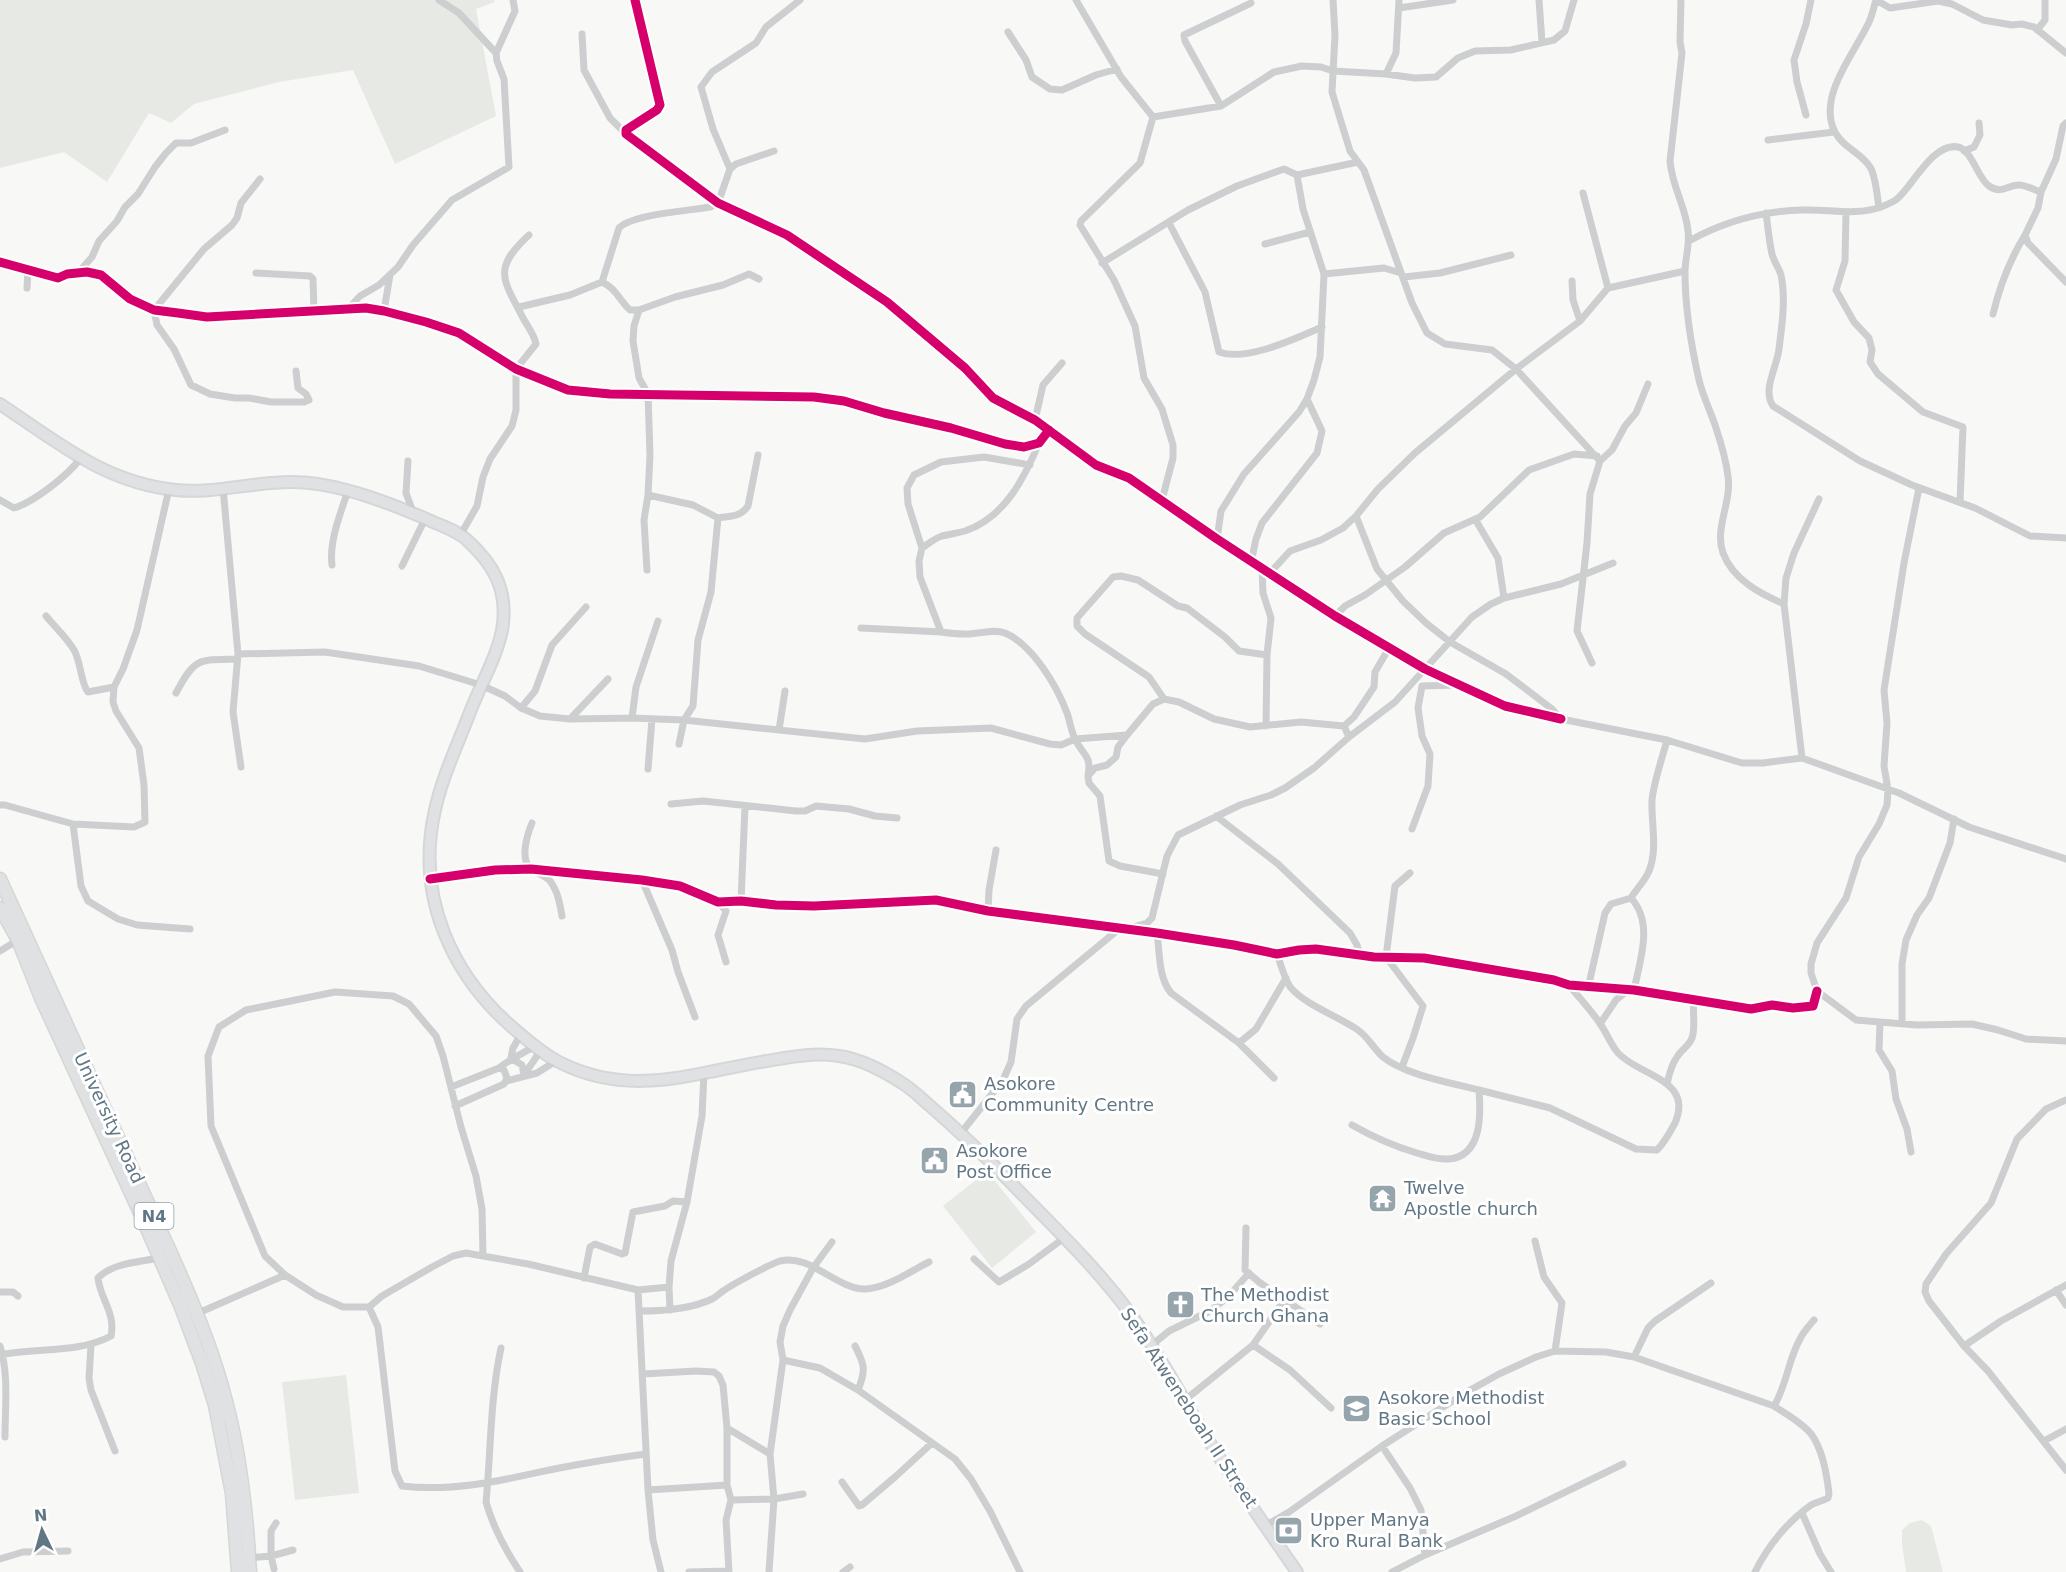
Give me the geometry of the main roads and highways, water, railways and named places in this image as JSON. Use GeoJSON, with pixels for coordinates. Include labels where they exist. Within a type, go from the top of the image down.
{"type":"FeatureCollection","features":[{"type":"Feature","properties":{"kind":"highway","name":"University Road"},"geometry":{"type":"LineString","coordinates":[[0,879],[146,1212],[159,1257],[184,1315],[215,1405],[232,1493],[238,1572]]}},
{"type":"Feature","properties":{"kind":"highway","name":"University Road"},"geometry":{"type":"LineString","coordinates":[[0,908],[18,940],[41,998],[188,1292],[214,1361],[227,1405],[243,1492],[250,1572]]}},
{"type":"Feature","properties":{"kind":"main road","name":"Sefa Atweneboah II Street"},"geometry":{"type":"LineString","coordinates":[[0,404],[80,459],[116,477],[178,491],[294,482],[321,485],[348,491],[413,512],[461,534],[495,571],[501,590],[502,627],[495,654],[481,685],[435,809],[429,848],[430,879],[442,931],[456,961],[476,989],[499,1016],[556,1061],[598,1077],[631,1082],[651,1081],[796,1056],[837,1055],[851,1059],[906,1086],[961,1133],[1113,1290],[1152,1345],[1211,1444],[1296,1572]]}},
{"type":"Feature","properties":{"kind":"place","name":"Asokore Community Centre"},"geometry":{"type":"Point","coordinates":[963,1094]}},
{"type":"Feature","properties":{"kind":"place","name":"Asokore Post Office"},"geometry":{"type":"Point","coordinates":[935,1161]}},
{"type":"Feature","properties":{"kind":"place","name":"Twelve Apostle church"},"geometry":{"type":"Point","coordinates":[1383,1198]}},
{"type":"Feature","properties":{"kind":"place","name":"The Methodist Church Ghana"},"geometry":{"type":"Point","coordinates":[1180,1305]}},
{"type":"Feature","properties":{"kind":"place","name":"Asokore Methodist Basic School"},"geometry":{"type":"Point","coordinates":[1357,1408]}},
{"type":"Feature","properties":{"kind":"place","name":"Upper Manya Kro Rural Bank"},"geometry":{"type":"Point","coordinates":[1289,1530]}}]}
